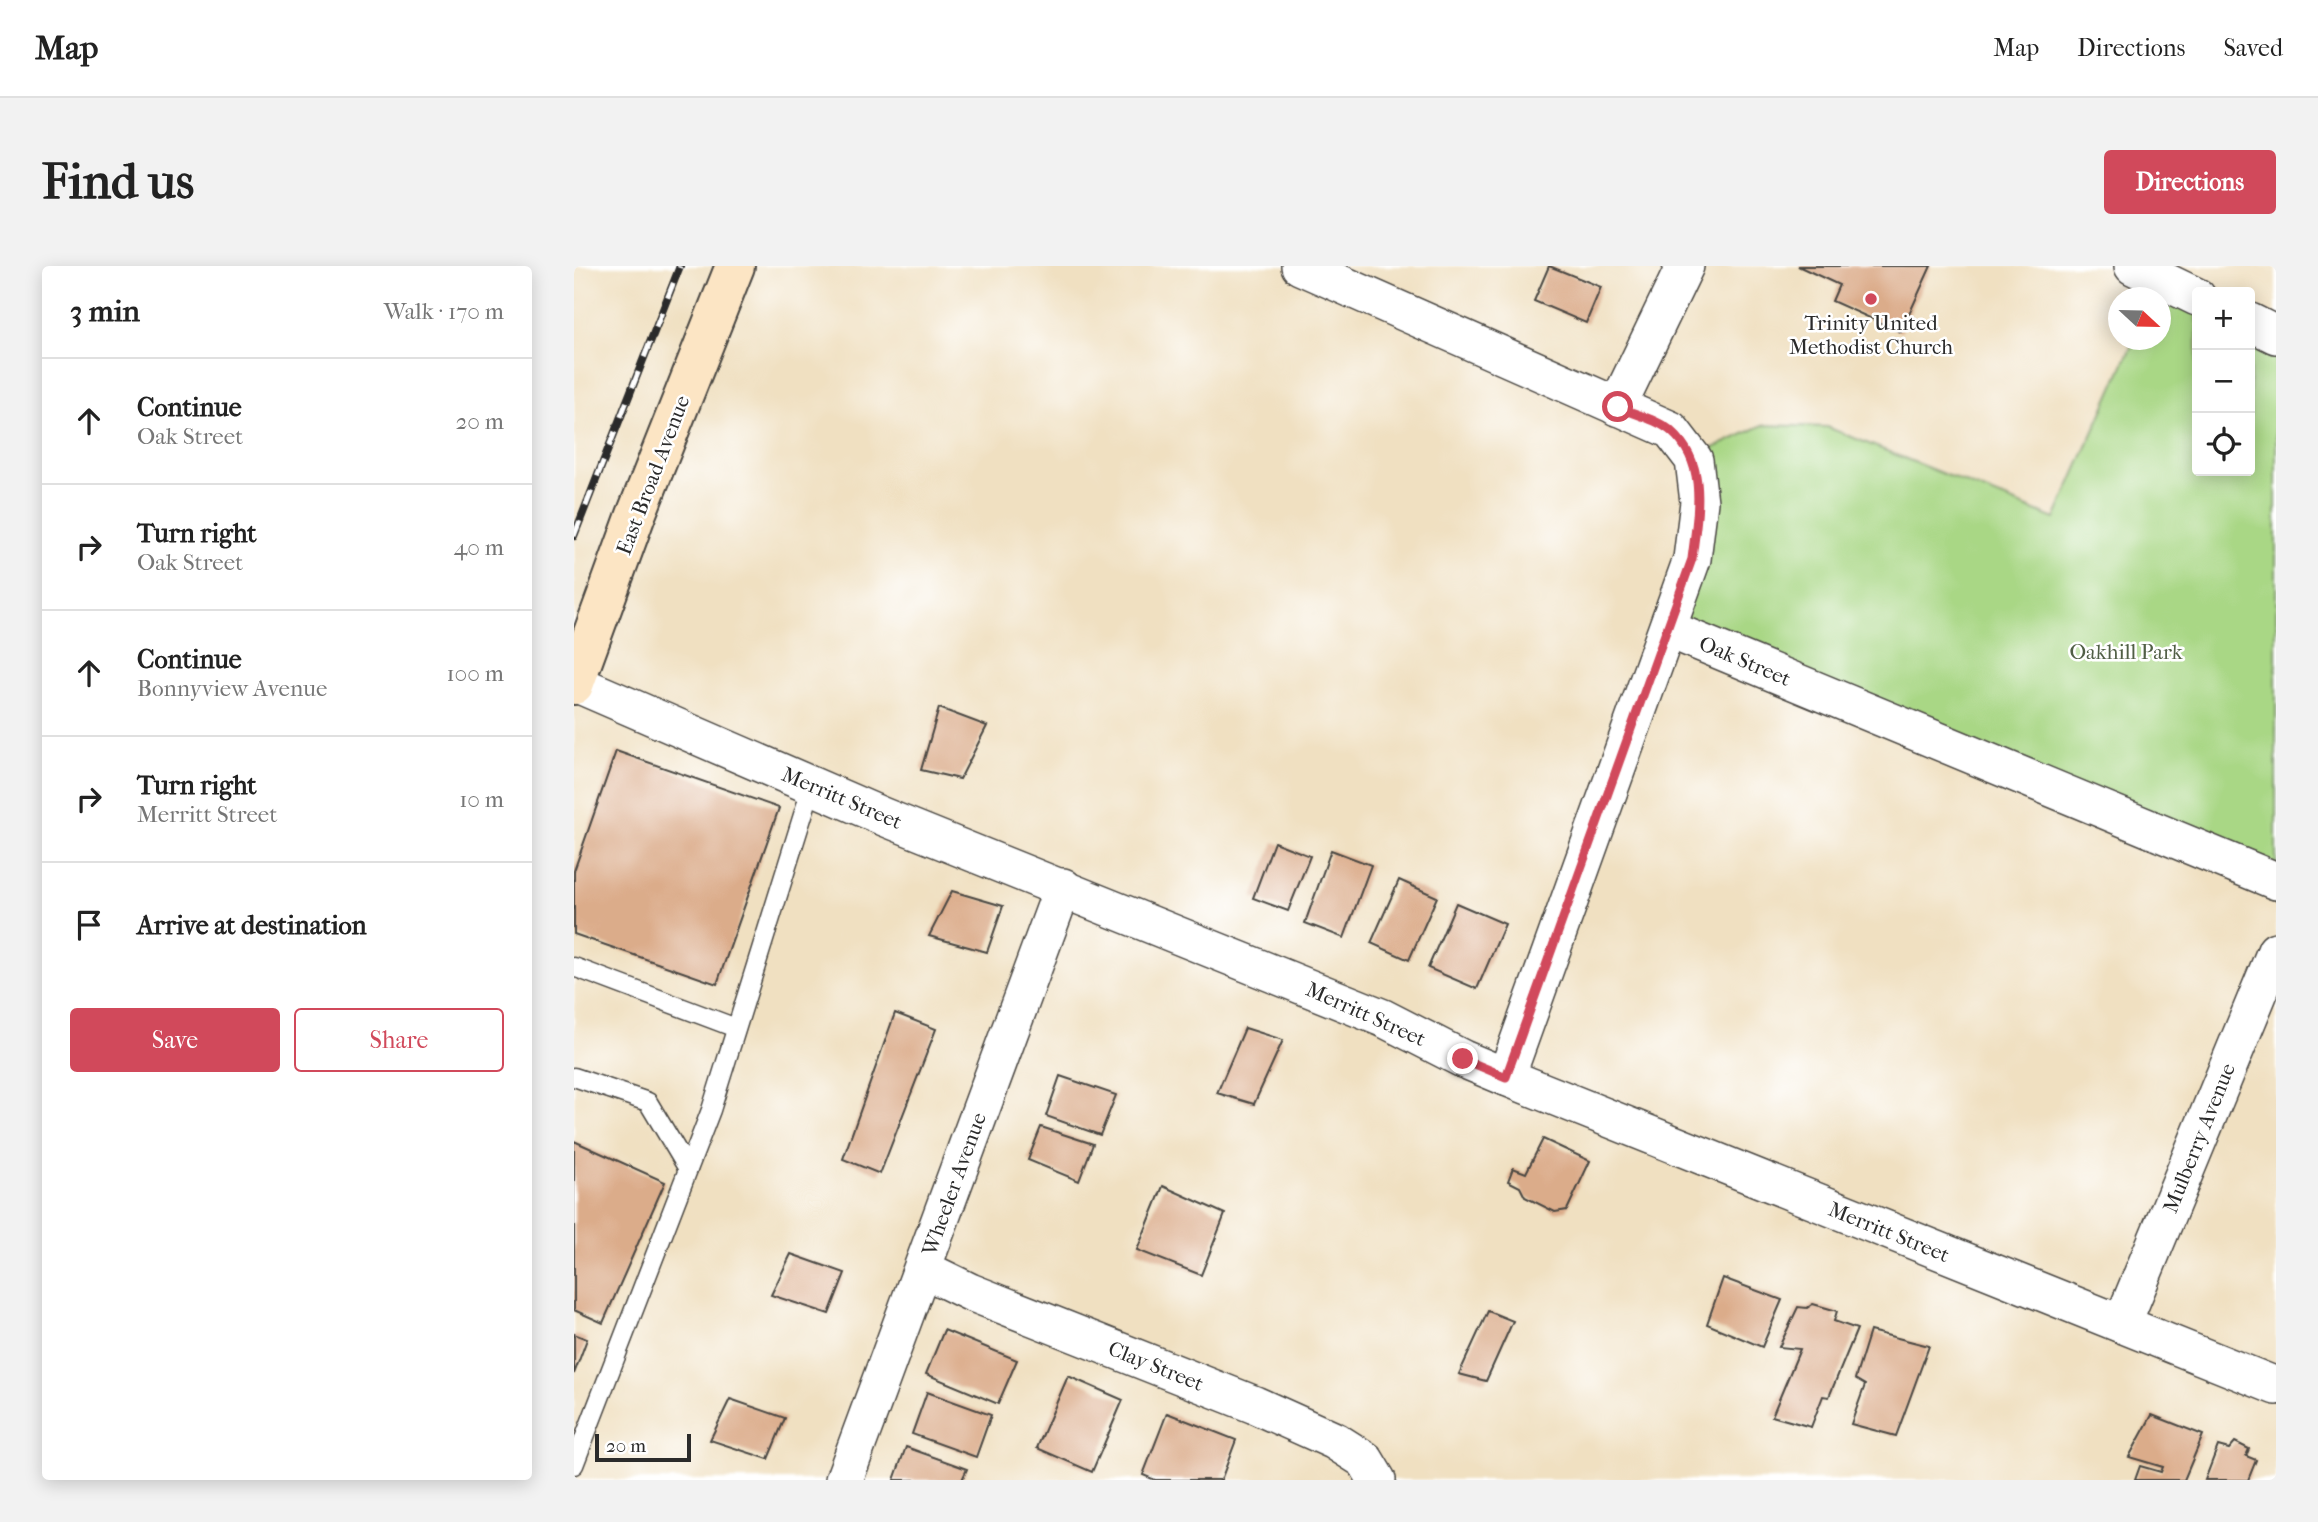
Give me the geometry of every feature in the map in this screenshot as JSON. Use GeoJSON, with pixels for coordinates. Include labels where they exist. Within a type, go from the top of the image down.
{"type":"FeatureCollection","features":[{"type":"Feature","properties":{"kind":"main road","name":"East Broad Avenue"},"geometry":{"type":"LineString","coordinates":[[574,684],[636,515],[736,266]]}},
{"type":"Feature","properties":{"kind":"street"},"geometry":{"type":"LineString","coordinates":[[1300,266],[1671,430],[1694,460],[1699,502],[1692,559],[1506,1077]]}},
{"type":"Feature","properties":{"kind":"street"},"geometry":{"type":"LineString","coordinates":[[1618,407],[1685,266]]}},
{"type":"Feature","properties":{"kind":"street"},"geometry":{"type":"LineString","coordinates":[[2133,266],[2192,295]]}},
{"type":"Feature","properties":{"kind":"street"},"geometry":{"type":"LineString","coordinates":[[2255,324],[2276,335]]}},
{"type":"Feature","properties":{"kind":"street","name":"Oak Street"},"geometry":{"type":"LineString","coordinates":[[1668,629],[2276,881]]}},
{"type":"Feature","properties":{"kind":"street","name":"Merritt Street"},"geometry":{"type":"LineString","coordinates":[[574,684],[812,786],[1383,1018],[1506,1077],[2276,1386]]}},
{"type":"Feature","properties":{"kind":"street","name":"Wheeler Avenue"},"geometry":{"type":"LineString","coordinates":[[844,1480],[1063,887]]}},
{"type":"Feature","properties":{"kind":"street","name":"Mulberry Avenue"},"geometry":{"type":"LineString","coordinates":[[2122,1324],[2276,951]]}},
{"type":"Feature","properties":{"kind":"street","name":"Clay Street"},"geometry":{"type":"LineString","coordinates":[[923,1269],[970,1292],[1255,1405],[1335,1441],[1365,1460],[1377,1480]]}},
{"type":"Feature","properties":{"kind":"lane"},"geometry":{"type":"LineString","coordinates":[[574,1465],[688,1169],[736,1028],[812,786]]}},
{"type":"Feature","properties":{"kind":"lane"},"geometry":{"type":"LineString","coordinates":[[574,967],[736,1028]]}},
{"type":"Feature","properties":{"kind":"lane"},"geometry":{"type":"LineString","coordinates":[[574,1077],[648,1102],[688,1169]]}},
{"type":"Feature","properties":{"kind":"green space","name":"Oakhill Park"},"geometry":{"type":"Polygon","coordinates":[[[2171,290],[2192,300],[2192,476],[2255,476],[2255,329],[2276,339],[2276,878],[1679,626],[1701,454],[1763,425],[1827,427],[2055,519],[2130,350],[2171,350],[2171,290]]]}},
{"type":"Feature","properties":{"kind":"building"},"geometry":{"type":"Polygon","coordinates":[[[1549,266],[1601,287],[1586,323],[1534,301],[1549,266]]]}},
{"type":"Feature","properties":{"kind":"building"},"geometry":{"type":"Polygon","coordinates":[[[1798,266],[1931,266],[1901,332],[1832,301],[1839,285],[1798,266]]]}},
{"type":"Feature","properties":{"kind":"building"},"geometry":{"type":"Polygon","coordinates":[[[939,708],[987,726],[960,779],[921,770],[939,708]]]}},
{"type":"Feature","properties":{"kind":"building"},"geometry":{"type":"Polygon","coordinates":[[[616,751],[779,808],[717,984],[574,934],[574,871],[616,751]]]}},
{"type":"Feature","properties":{"kind":"building"},"geometry":{"type":"Polygon","coordinates":[[[1274,842],[1310,856],[1288,911],[1253,898],[1274,842]]]}},
{"type":"Feature","properties":{"kind":"building"},"geometry":{"type":"Polygon","coordinates":[[[1331,850],[1371,865],[1344,938],[1305,923],[1331,850]]]}},
{"type":"Feature","properties":{"kind":"building"},"geometry":{"type":"Polygon","coordinates":[[[1399,880],[1437,897],[1409,960],[1371,943],[1399,880]]]}},
{"type":"Feature","properties":{"kind":"building"},"geometry":{"type":"Polygon","coordinates":[[[952,891],[1003,906],[987,952],[929,936],[952,891]]]}},
{"type":"Feature","properties":{"kind":"building"},"geometry":{"type":"Polygon","coordinates":[[[1456,903],[1505,924],[1477,989],[1428,968],[1456,903]]]}},
{"type":"Feature","properties":{"kind":"building"},"geometry":{"type":"Polygon","coordinates":[[[895,1013],[936,1029],[880,1174],[843,1159],[895,1013]]]}},
{"type":"Feature","properties":{"kind":"building"},"geometry":{"type":"Polygon","coordinates":[[[1245,1028],[1283,1040],[1254,1104],[1217,1093],[1245,1028]]]}},
{"type":"Feature","properties":{"kind":"building"},"geometry":{"type":"Polygon","coordinates":[[[1060,1076],[1116,1095],[1100,1135],[1046,1116],[1060,1076]]]}},
{"type":"Feature","properties":{"kind":"building"},"geometry":{"type":"Polygon","coordinates":[[[1041,1127],[1093,1144],[1079,1181],[1028,1160],[1041,1127]]]}},
{"type":"Feature","properties":{"kind":"building"},"geometry":{"type":"Polygon","coordinates":[[[1543,1139],[1590,1161],[1567,1210],[1555,1212],[1525,1197],[1520,1187],[1508,1181],[1513,1168],[1526,1173],[1543,1139]]]}},
{"type":"Feature","properties":{"kind":"building"},"geometry":{"type":"Polygon","coordinates":[[[574,1141],[665,1182],[603,1323],[574,1310],[574,1141]]]}},
{"type":"Feature","properties":{"kind":"building"},"geometry":{"type":"Polygon","coordinates":[[[1163,1186],[1225,1214],[1201,1275],[1137,1250],[1163,1186]]]}},
{"type":"Feature","properties":{"kind":"building"},"geometry":{"type":"Polygon","coordinates":[[[791,1254],[845,1273],[829,1314],[771,1295],[791,1254]]]}},
{"type":"Feature","properties":{"kind":"building"},"geometry":{"type":"Polygon","coordinates":[[[1723,1278],[1782,1300],[1762,1347],[1707,1324],[1723,1278]]]}},
{"type":"Feature","properties":{"kind":"building"},"geometry":{"type":"Polygon","coordinates":[[[1813,1304],[1837,1311],[1834,1321],[1857,1329],[1829,1397],[1823,1396],[1811,1427],[1772,1416],[1800,1349],[1779,1347],[1798,1307],[1807,1308],[1813,1304]]]}},
{"type":"Feature","properties":{"kind":"building"},"geometry":{"type":"Polygon","coordinates":[[[1488,1311],[1513,1321],[1486,1381],[1459,1374],[1488,1311]]]}},
{"type":"Feature","properties":{"kind":"building"},"geometry":{"type":"Polygon","coordinates":[[[944,1330],[1017,1360],[998,1404],[926,1374],[944,1330]]]}},
{"type":"Feature","properties":{"kind":"building"},"geometry":{"type":"Polygon","coordinates":[[[1870,1331],[1929,1346],[1896,1436],[1851,1424],[1865,1385],[1855,1379],[1870,1331]]]}},
{"type":"Feature","properties":{"kind":"building"},"geometry":{"type":"Polygon","coordinates":[[[574,1334],[587,1339],[574,1374],[574,1334]]]}},
{"type":"Feature","properties":{"kind":"building"},"geometry":{"type":"Polygon","coordinates":[[[1068,1376],[1123,1400],[1092,1472],[1037,1448],[1068,1376]]]}},
{"type":"Feature","properties":{"kind":"building"},"geometry":{"type":"Polygon","coordinates":[[[927,1392],[991,1415],[976,1457],[912,1434],[927,1392]]]}},
{"type":"Feature","properties":{"kind":"building"},"geometry":{"type":"Polygon","coordinates":[[[730,1399],[785,1418],[768,1459],[710,1440],[730,1399]]]}},
{"type":"Feature","properties":{"kind":"building"},"geometry":{"type":"Polygon","coordinates":[[[1167,1413],[1236,1440],[1221,1480],[1155,1480],[1143,1475],[1167,1413]]]}},
{"type":"Feature","properties":{"kind":"building"},"geometry":{"type":"Polygon","coordinates":[[[2152,1415],[2203,1435],[2184,1480],[2135,1480],[2140,1466],[2161,1472],[2163,1467],[2129,1457],[2152,1415]]]}},
{"type":"Feature","properties":{"kind":"building"},"geometry":{"type":"Polygon","coordinates":[[[2235,1442],[2249,1449],[2246,1456],[2256,1460],[2248,1480],[2205,1480],[2218,1446],[2229,1449],[2235,1442]]]}},
{"type":"Feature","properties":{"kind":"building"},"geometry":{"type":"Polygon","coordinates":[[[906,1447],[967,1469],[962,1480],[894,1480],[906,1447]]]}},
{"type":"Feature","properties":{"kind":"railway"},"geometry":{"type":"LineString","coordinates":[[574,536],[680,266]]}},
{"type":"Feature","properties":{"kind":"place","name":"Trinity United Methodist Church"},"geometry":{"type":"Point","coordinates":[1871,299]}},
{"type":"Feature","properties":{"kind":"route"},"geometry":{"type":"LineString","coordinates":[[1463,1059],[1506,1077],[1531,1014],[1692,559],[1699,502],[1694,460],[1671,430],[1618,407]]}}]}
